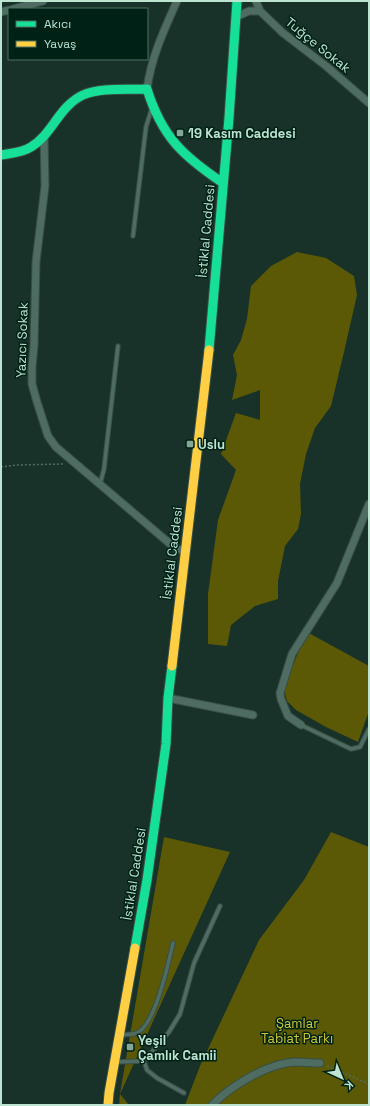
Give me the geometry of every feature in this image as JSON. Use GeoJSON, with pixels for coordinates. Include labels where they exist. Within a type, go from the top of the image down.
{"type":"FeatureCollection","features":[{"type":"Feature","properties":{"kind":"main road","name":"İstiklal Caddesi"},"geometry":{"type":"LineString","coordinates":[[108,1105],[114,1062],[148,873],[166,744],[168,698],[208,359],[237,1]]}},
{"type":"Feature","properties":{"kind":"main road"},"geometry":{"type":"LineString","coordinates":[[1,155],[19,152],[33,146],[44,135],[65,108],[84,94],[105,90],[147,90],[152,108],[172,140],[188,158],[223,183]]}},
{"type":"Feature","properties":{"kind":"street"},"geometry":{"type":"LineString","coordinates":[[17,8],[43,1]]}},
{"type":"Feature","properties":{"kind":"street"},"geometry":{"type":"LineString","coordinates":[[147,90],[149,75],[161,37],[176,1]]}},
{"type":"Feature","properties":{"kind":"street","name":"Tuğçe Sokak"},"geometry":{"type":"LineString","coordinates":[[256,1],[260,10],[283,33],[326,66],[369,104]]}},
{"type":"Feature","properties":{"kind":"street"},"geometry":{"type":"LineString","coordinates":[[236,17],[249,11],[260,10]]}},
{"type":"Feature","properties":{"kind":"street","name":"Yazıcı Sokak"},"geometry":{"type":"LineString","coordinates":[[44,135],[45,186],[36,262],[32,384],[48,436],[56,447],[175,548],[185,552]]}},
{"type":"Feature","properties":{"kind":"street"},"geometry":{"type":"LineString","coordinates":[[301,725],[288,716],[280,693],[292,654],[336,583],[369,504]]}},
{"type":"Feature","properties":{"kind":"street"},"geometry":{"type":"LineString","coordinates":[[168,698],[253,715]]}},
{"type":"Feature","properties":{"kind":"street"},"geometry":{"type":"LineString","coordinates":[[212,1105],[236,1085],[266,1069],[294,1062],[320,1063]]}},
{"type":"Feature","properties":{"kind":"street"},"geometry":{"type":"LineString","coordinates":[[102,1105],[109,1093]]}},
{"type":"Feature","properties":{"kind":"lane"},"geometry":{"type":"LineString","coordinates":[[133,236],[146,127],[152,108]]}},
{"type":"Feature","properties":{"kind":"lane"},"geometry":{"type":"LineString","coordinates":[[100,484],[104,469],[118,346]]}},
{"type":"Feature","properties":{"kind":"lane"},"geometry":{"type":"LineString","coordinates":[[301,725],[351,749],[360,747],[369,729]]}},
{"type":"Feature","properties":{"kind":"lane"},"geometry":{"type":"LineString","coordinates":[[114,1062],[144,1061],[169,1032],[180,1014],[194,963],[220,906]]}},
{"type":"Feature","properties":{"kind":"lane"},"geometry":{"type":"LineString","coordinates":[[119,1035],[138,1034],[144,1028],[155,1009],[174,944]]}},
{"type":"Feature","properties":{"kind":"lane"},"geometry":{"type":"LineString","coordinates":[[144,1061],[147,1070],[157,1078],[184,1093]]}},
{"type":"Feature","properties":{"kind":"path"},"geometry":{"type":"LineString","coordinates":[[1,467],[17,465],[77,465]]}},
{"type":"Feature","properties":{"kind":"path"},"geometry":{"type":"LineString","coordinates":[[320,1063],[369,1084]]}},
{"type":"Feature","properties":{"kind":"green space"},"geometry":{"type":"Polygon","coordinates":[[[297,252],[326,258],[354,276],[357,295],[331,406],[315,428],[306,454],[300,484],[301,514],[298,529],[285,546],[278,581],[278,599],[255,606],[231,625],[227,646],[208,644],[208,594],[218,520],[236,470],[221,454],[236,413],[260,420],[260,390],[232,400],[237,375],[233,355],[241,340],[247,319],[251,286],[271,266],[297,252]]]}},
{"type":"Feature","properties":{"kind":"green space"},"geometry":{"type":"Polygon","coordinates":[[[307,632],[369,666],[369,711],[358,742],[326,727],[296,710],[287,701],[284,690],[307,632]]]}},
{"type":"Feature","properties":{"kind":"green space","name":"Şamlar Tabiat Parkı"},"geometry":{"type":"Polygon","coordinates":[[[331,832],[369,847],[369,1105],[185,1105],[200,1066],[259,940],[304,880],[331,832]]]}},
{"type":"Feature","properties":{"kind":"green space"},"geometry":{"type":"Polygon","coordinates":[[[164,837],[230,852],[120,1094],[164,837]]]}},
{"type":"Feature","properties":{"kind":"green space"},"geometry":{"type":"Polygon","coordinates":[[[120,1094],[129,1105],[119,1105],[120,1094]]]}},
{"type":"Feature","properties":{"kind":"traffic: fast"},"geometry":{"type":"LineString","coordinates":[[209,350],[229,118],[237,1]]}},
{"type":"Feature","properties":{"kind":"traffic: fast"},"geometry":{"type":"LineString","coordinates":[[1,155],[24,150],[38,142],[68,106],[83,95],[90,92],[114,89],[147,89],[153,106],[167,133],[185,154],[196,164],[223,183]]}},
{"type":"Feature","properties":{"kind":"traffic: fast"},"geometry":{"type":"LineString","coordinates":[[135,948],[147,880],[166,744],[168,698],[172,666]]}},
{"type":"Feature","properties":{"kind":"traffic: slow"},"geometry":{"type":"LineString","coordinates":[[172,666],[209,350]]}},
{"type":"Feature","properties":{"kind":"traffic: slow"},"geometry":{"type":"LineString","coordinates":[[108,1105],[135,948]]}},
{"type":"Feature","properties":{"kind":"place","name":"19 Kasım Caddesi"},"geometry":{"type":"Point","coordinates":[180,133]}},
{"type":"Feature","properties":{"kind":"place","name":"Uslu"},"geometry":{"type":"Point","coordinates":[190,444]}},
{"type":"Feature","properties":{"kind":"place","name":"Yeşil Çamlık Camii"},"geometry":{"type":"Point","coordinates":[130,1047]}}]}
